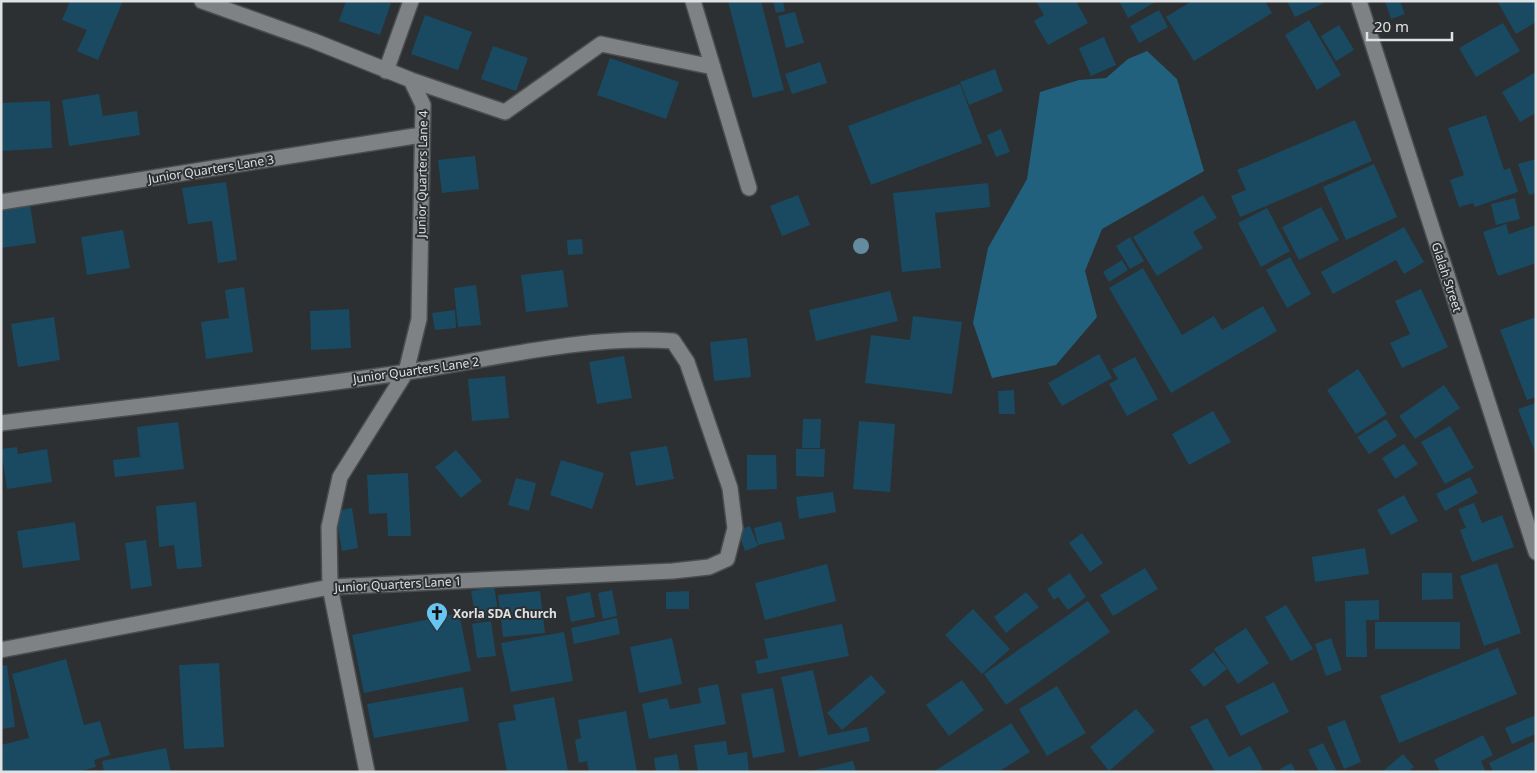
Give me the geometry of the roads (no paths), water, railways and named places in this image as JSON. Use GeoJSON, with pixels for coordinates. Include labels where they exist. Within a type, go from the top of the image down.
{"type":"FeatureCollection","features":[{"type":"Feature","properties":{"kind":"street"},"geometry":{"type":"LineString","coordinates":[[202,1],[314,42],[386,71],[505,112],[601,44],[713,67]]}},
{"type":"Feature","properties":{"kind":"street"},"geometry":{"type":"LineString","coordinates":[[386,71],[411,1]]}},
{"type":"Feature","properties":{"kind":"street"},"geometry":{"type":"LineString","coordinates":[[693,1],[749,188]]}},
{"type":"Feature","properties":{"kind":"street","name":"Glalah Street"},"geometry":{"type":"LineString","coordinates":[[1359,1],[1536,552]]}},
{"type":"Feature","properties":{"kind":"street","name":"Junior Quarters Lane 4"},"geometry":{"type":"LineString","coordinates":[[367,772],[330,587],[329,527],[340,477],[406,372],[419,319],[422,254],[421,135],[424,105],[411,80]]}},
{"type":"Feature","properties":{"kind":"street","name":"Junior Quarters Lane 3"},"geometry":{"type":"LineString","coordinates":[[1,202],[421,135]]}},
{"type":"Feature","properties":{"kind":"street","name":"Junior Quarters Lane 2"},"geometry":{"type":"LineString","coordinates":[[1,423],[406,372],[591,343],[637,339],[673,341],[687,362],[730,488]]}},
{"type":"Feature","properties":{"kind":"street","name":"Junior Quarters Lane 1"},"geometry":{"type":"LineString","coordinates":[[1,650],[330,587],[673,571],[709,567],[727,559],[735,528],[730,488]]}},
{"type":"Feature","properties":{"kind":"place","name":"Xorla SDA Church"},"geometry":{"type":"Point","coordinates":[437,632]}}]}
